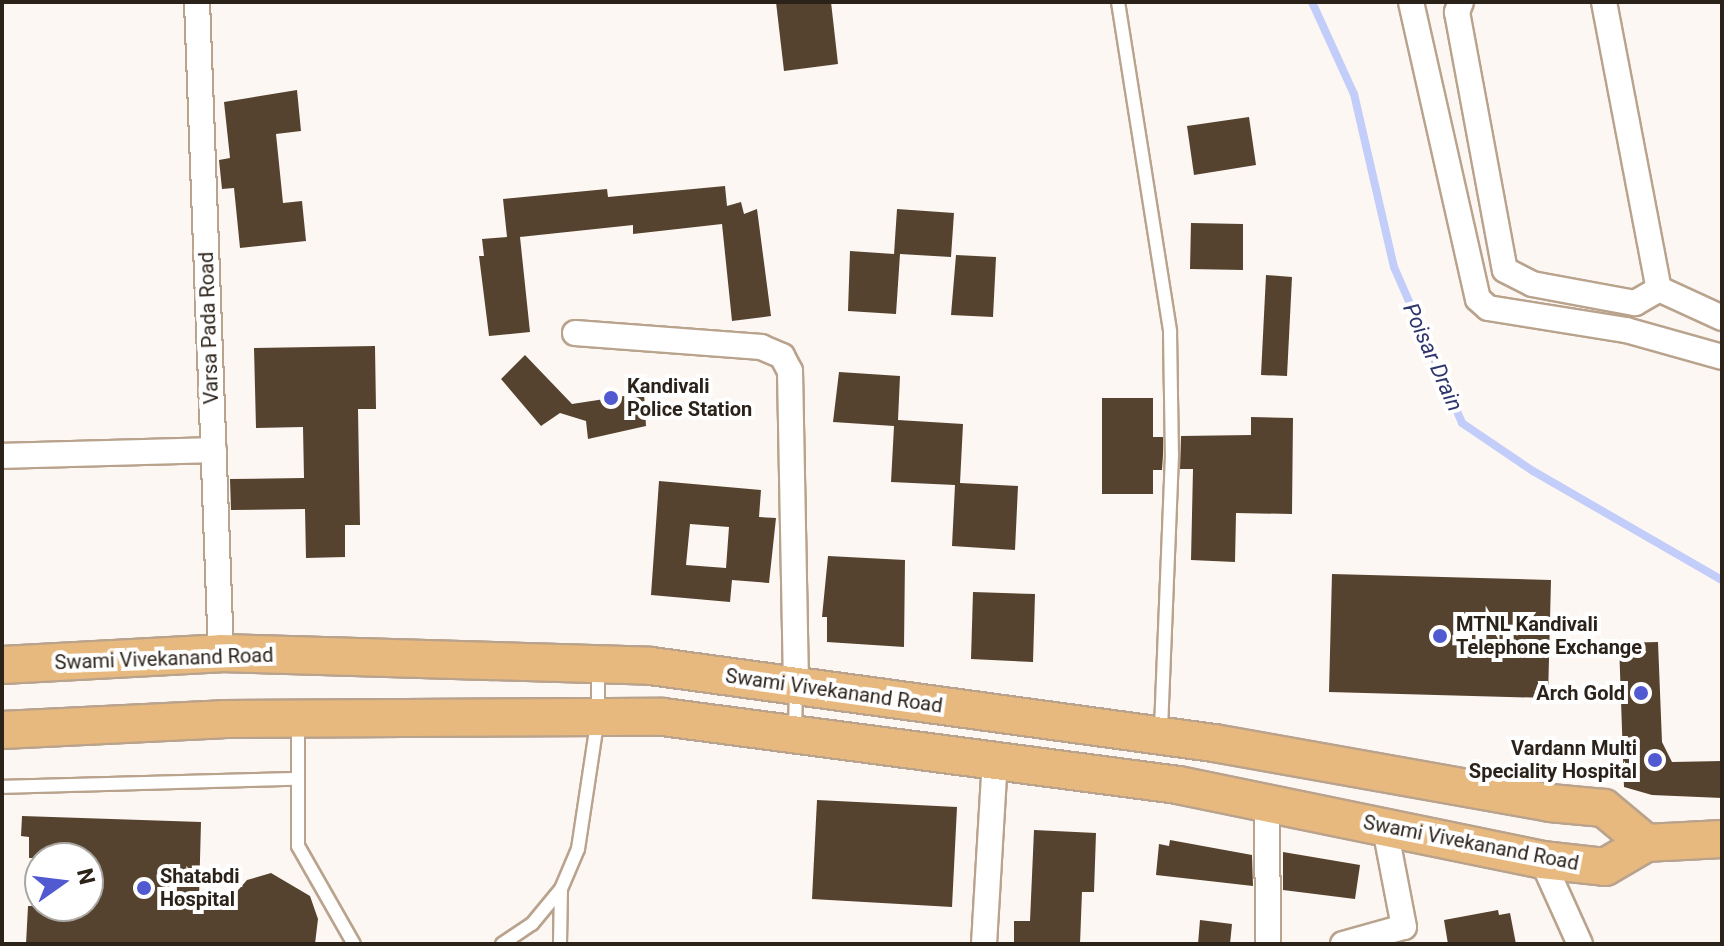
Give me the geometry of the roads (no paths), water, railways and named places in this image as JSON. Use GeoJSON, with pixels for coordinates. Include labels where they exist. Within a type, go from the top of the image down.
{"type":"FeatureCollection","features":[{"type":"Feature","properties":{"kind":"main road","name":"Swami Vivekanand Road"},"geometry":{"type":"LineString","coordinates":[[2,665],[221,653],[651,666],[1161,736],[1604,808],[1646,843]]}},
{"type":"Feature","properties":{"kind":"main road","name":"Swami Vivekanand Road"},"geometry":{"type":"LineString","coordinates":[[2,730],[298,719],[663,717],[1178,785],[1542,860],[1605,867],[1646,843],[1722,839]]}},
{"type":"Feature","properties":{"kind":"street","name":"Varsa Pada Road"},"geometry":{"type":"LineString","coordinates":[[197,2],[221,653]]}},
{"type":"Feature","properties":{"kind":"street"},"geometry":{"type":"LineString","coordinates":[[1411,2],[1478,299],[1488,308],[1626,330],[1722,357]]}},
{"type":"Feature","properties":{"kind":"street"},"geometry":{"type":"LineString","coordinates":[[1461,2],[1457,12],[1505,270],[1532,284],[1635,303],[1659,289]]}},
{"type":"Feature","properties":{"kind":"street"},"geometry":{"type":"LineString","coordinates":[[1604,2],[1659,289]]}},
{"type":"Feature","properties":{"kind":"street"},"geometry":{"type":"LineString","coordinates":[[1659,289],[1722,318]]}},
{"type":"Feature","properties":{"kind":"street"},"geometry":{"type":"LineString","coordinates":[[575,333],[761,347],[782,356],[790,371],[796,686]]}},
{"type":"Feature","properties":{"kind":"street"},"geometry":{"type":"LineString","coordinates":[[2,456],[214,450]]}},
{"type":"Feature","properties":{"kind":"street"},"geometry":{"type":"LineString","coordinates":[[984,944],[995,761]]}},
{"type":"Feature","properties":{"kind":"street"},"geometry":{"type":"LineString","coordinates":[[1267,804],[1268,944]]}},
{"type":"Feature","properties":{"kind":"street"},"geometry":{"type":"LineString","coordinates":[[1343,944],[1404,927],[1385,828]]}},
{"type":"Feature","properties":{"kind":"street"},"geometry":{"type":"LineString","coordinates":[[1542,860],[1580,944]]}},
{"type":"Feature","properties":{"kind":"lane"},"geometry":{"type":"LineString","coordinates":[[1118,2],[1170,332],[1172,455],[1161,736]]}},
{"type":"Feature","properties":{"kind":"lane"},"geometry":{"type":"LineString","coordinates":[[502,944],[532,924],[561,889],[578,849],[598,717],[598,664]]}},
{"type":"Feature","properties":{"kind":"lane"},"geometry":{"type":"LineString","coordinates":[[795,734],[796,686]]}},
{"type":"Feature","properties":{"kind":"lane"},"geometry":{"type":"LineString","coordinates":[[298,719],[298,846],[354,944]]}},
{"type":"Feature","properties":{"kind":"lane"},"geometry":{"type":"LineString","coordinates":[[2,787],[296,779]]}},
{"type":"Feature","properties":{"kind":"lane"},"geometry":{"type":"LineString","coordinates":[[560,944],[561,889]]}},
{"type":"Feature","properties":{"kind":"waterway","name":"Poisar Drain"},"geometry":{"type":"LineString","coordinates":[[1312,2],[1354,94],[1394,267],[1462,423],[1533,471],[1722,580]]}},
{"type":"Feature","properties":{"kind":"place","name":"Kandivali Police Station"},"geometry":{"type":"Point","coordinates":[611,398]}},
{"type":"Feature","properties":{"kind":"place","name":"MTNL Kandivali Telephone Exchange"},"geometry":{"type":"Point","coordinates":[1440,636]}},
{"type":"Feature","properties":{"kind":"place","name":"Arch Gold"},"geometry":{"type":"Point","coordinates":[1641,693]}},
{"type":"Feature","properties":{"kind":"place","name":"Vardann Multi Speciality Hospital"},"geometry":{"type":"Point","coordinates":[1655,760]}},
{"type":"Feature","properties":{"kind":"place","name":"Shatabdi Hospital"},"geometry":{"type":"Point","coordinates":[144,888]}}]}
